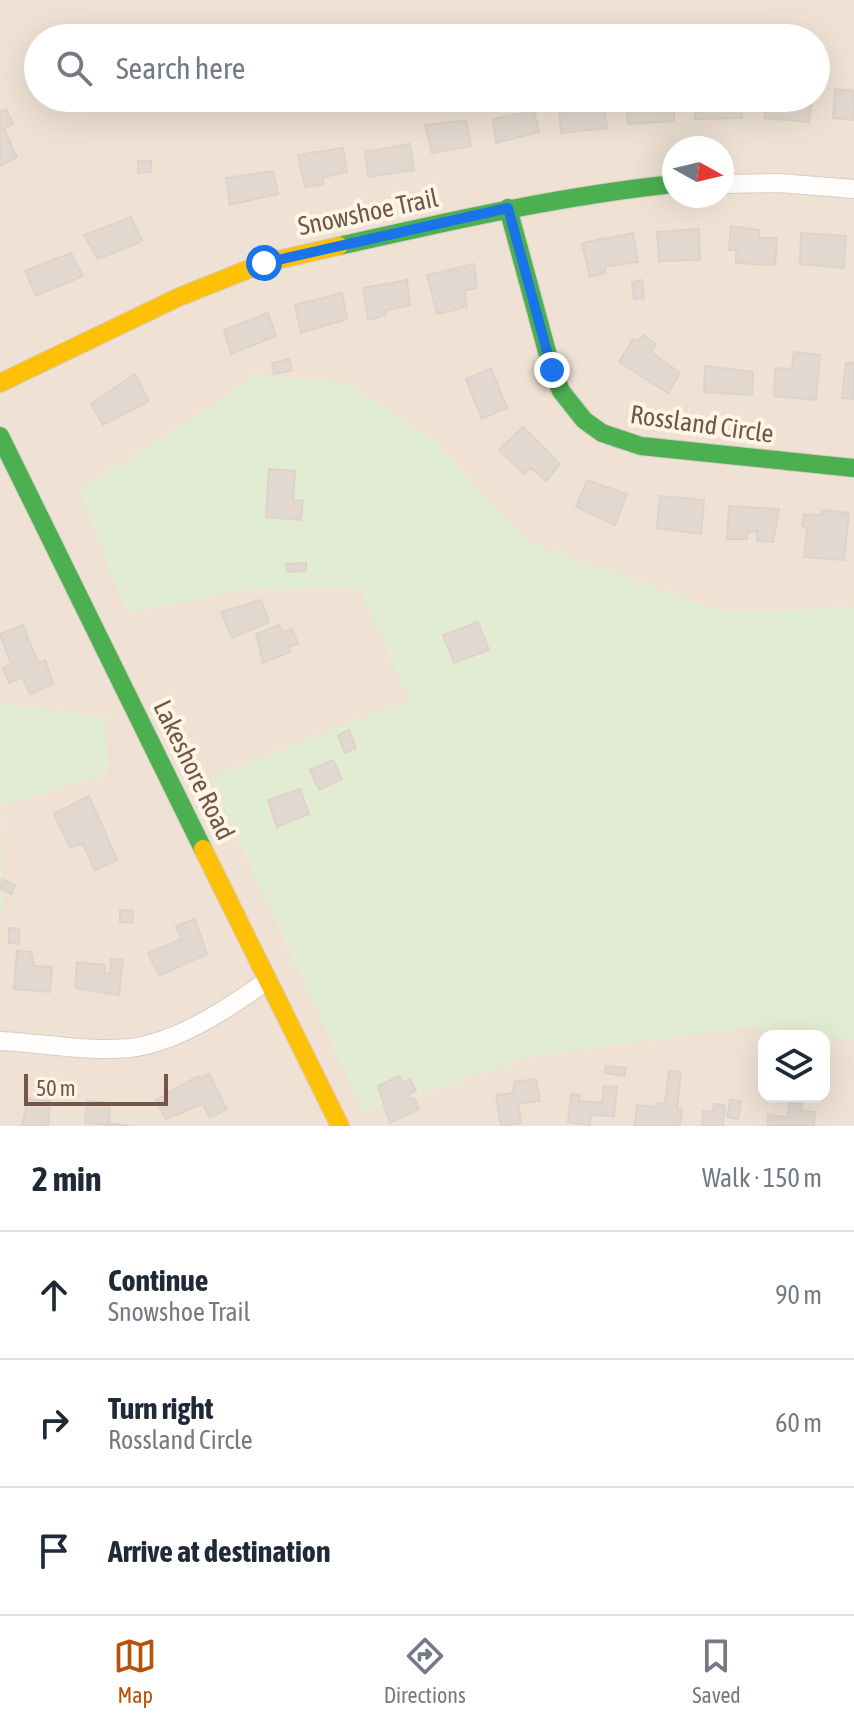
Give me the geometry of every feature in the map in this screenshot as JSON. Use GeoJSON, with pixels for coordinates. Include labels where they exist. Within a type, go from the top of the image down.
{"type":"FeatureCollection","features":[{"type":"Feature","properties":{"kind":"street"},"geometry":{"type":"LineString","coordinates":[[734,184],[779,183],[854,189]]}},
{"type":"Feature","properties":{"kind":"street","name":"Snowshoe Trail"},"geometry":{"type":"LineString","coordinates":[[0,383],[179,297],[264,263],[508,208],[605,191],[662,185]]}},
{"type":"Feature","properties":{"kind":"street","name":"Rossland Circle"},"geometry":{"type":"LineString","coordinates":[[508,208],[552,370],[561,391],[584,420],[602,433],[641,446],[854,468]]}},
{"type":"Feature","properties":{"kind":"street","name":"Lakeshore Road"},"geometry":{"type":"LineString","coordinates":[[0,436],[340,1126]]}},
{"type":"Feature","properties":{"kind":"street"},"geometry":{"type":"LineString","coordinates":[[0,1041],[132,1048],[175,1034],[238,1002],[268,980]]}},
{"type":"Feature","properties":{"kind":"shaded area"},"geometry":{"type":"Polygon","coordinates":[[[0,0],[854,0],[854,1126],[0,1126],[0,0]]]}},
{"type":"Feature","properties":{"kind":"green space"},"geometry":{"type":"Polygon","coordinates":[[[253,375],[346,382],[433,439],[529,542],[723,612],[854,607],[854,1040],[830,1037],[830,1030],[745,1028],[533,1056],[364,1113],[210,778],[409,699],[360,588],[245,590],[127,613],[79,490],[203,412],[253,375]]]}},
{"type":"Feature","properties":{"kind":"green space"},"geometry":{"type":"Polygon","coordinates":[[[0,703],[105,717],[108,774],[0,806],[0,703]]]}},
{"type":"Feature","properties":{"kind":"green space"},"geometry":{"type":"Polygon","coordinates":[[[0,806],[3,908],[0,908],[0,806]]]}},
{"type":"Feature","properties":{"kind":"building"},"geometry":{"type":"Polygon","coordinates":[[[835,89],[854,91],[854,120],[833,118],[835,89]]]}},
{"type":"Feature","properties":{"kind":"building"},"geometry":{"type":"Polygon","coordinates":[[[6,109],[13,124],[4,129],[17,157],[0,166],[0,112],[6,109]]]}},
{"type":"Feature","properties":{"kind":"building"},"geometry":{"type":"Polygon","coordinates":[[[534,112],[539,132],[496,143],[493,119],[534,112]]]}},
{"type":"Feature","properties":{"kind":"building"},"geometry":{"type":"Polygon","coordinates":[[[559,112],[605,112],[607,128],[561,133],[559,112]]]}},
{"type":"Feature","properties":{"kind":"building"},"geometry":{"type":"Polygon","coordinates":[[[627,112],[674,112],[674,121],[628,124],[627,112]]]}},
{"type":"Feature","properties":{"kind":"building"},"geometry":{"type":"Polygon","coordinates":[[[695,112],[742,112],[742,118],[695,119],[695,112]]]}},
{"type":"Feature","properties":{"kind":"building"},"geometry":{"type":"Polygon","coordinates":[[[765,112],[810,112],[809,122],[764,118],[765,112]]]}},
{"type":"Feature","properties":{"kind":"building"},"geometry":{"type":"Polygon","coordinates":[[[466,120],[471,146],[432,153],[425,125],[466,120]]]}},
{"type":"Feature","properties":{"kind":"building"},"geometry":{"type":"Polygon","coordinates":[[[410,144],[414,170],[368,177],[365,152],[410,144]]]}},
{"type":"Feature","properties":{"kind":"building"},"geometry":{"type":"Polygon","coordinates":[[[343,148],[347,172],[324,177],[323,184],[305,187],[298,155],[343,148]]]}},
{"type":"Feature","properties":{"kind":"building"},"geometry":{"type":"Polygon","coordinates":[[[138,161],[151,161],[151,172],[138,173],[138,161]]]}},
{"type":"Feature","properties":{"kind":"building"},"geometry":{"type":"Polygon","coordinates":[[[273,171],[278,194],[230,205],[226,178],[273,171]]]}},
{"type":"Feature","properties":{"kind":"building"},"geometry":{"type":"Polygon","coordinates":[[[131,217],[142,241],[98,259],[84,235],[131,217]]]}},
{"type":"Feature","properties":{"kind":"building"},"geometry":{"type":"Polygon","coordinates":[[[731,226],[759,230],[759,238],[777,238],[775,265],[736,263],[736,250],[729,250],[731,226]]]}},
{"type":"Feature","properties":{"kind":"building"},"geometry":{"type":"Polygon","coordinates":[[[699,229],[700,260],[659,261],[657,232],[699,229]]]}},
{"type":"Feature","properties":{"kind":"building"},"geometry":{"type":"Polygon","coordinates":[[[633,233],[638,262],[604,267],[606,273],[590,277],[582,243],[633,233]]]}},
{"type":"Feature","properties":{"kind":"building"},"geometry":{"type":"Polygon","coordinates":[[[801,233],[846,236],[844,268],[800,264],[801,233]]]}},
{"type":"Feature","properties":{"kind":"building"},"geometry":{"type":"Polygon","coordinates":[[[71,253],[83,276],[36,296],[25,271],[71,253]]]}},
{"type":"Feature","properties":{"kind":"building"},"geometry":{"type":"Polygon","coordinates":[[[474,264],[477,288],[464,291],[467,307],[437,314],[427,275],[474,264]]]}},
{"type":"Feature","properties":{"kind":"building"},"geometry":{"type":"Polygon","coordinates":[[[407,280],[410,305],[385,311],[386,315],[368,320],[363,288],[407,280]]]}},
{"type":"Feature","properties":{"kind":"building"},"geometry":{"type":"Polygon","coordinates":[[[642,280],[644,298],[634,299],[632,282],[642,280]]]}},
{"type":"Feature","properties":{"kind":"building"},"geometry":{"type":"Polygon","coordinates":[[[342,293],[347,319],[301,333],[295,305],[342,293]]]}},
{"type":"Feature","properties":{"kind":"building"},"geometry":{"type":"Polygon","coordinates":[[[268,313],[276,336],[231,354],[224,330],[268,313]]]}},
{"type":"Feature","properties":{"kind":"building"},"geometry":{"type":"Polygon","coordinates":[[[643,335],[656,344],[651,352],[680,373],[668,393],[619,362],[633,339],[638,341],[643,335]]]}},
{"type":"Feature","properties":{"kind":"building"},"geometry":{"type":"Polygon","coordinates":[[[794,352],[820,355],[816,400],[774,396],[775,368],[792,369],[794,352]]]}},
{"type":"Feature","properties":{"kind":"building"},"geometry":{"type":"Polygon","coordinates":[[[289,359],[292,370],[274,374],[272,363],[289,359]]]}},
{"type":"Feature","properties":{"kind":"building"},"geometry":{"type":"Polygon","coordinates":[[[846,363],[854,363],[854,399],[842,398],[846,363]]]}},
{"type":"Feature","properties":{"kind":"building"},"geometry":{"type":"Polygon","coordinates":[[[705,366],[753,372],[752,395],[704,392],[705,366]]]}},
{"type":"Feature","properties":{"kind":"building"},"geometry":{"type":"Polygon","coordinates":[[[491,368],[507,408],[482,419],[466,379],[491,368]]]}},
{"type":"Feature","properties":{"kind":"building"},"geometry":{"type":"Polygon","coordinates":[[[135,374],[149,401],[103,425],[91,404],[135,374]]]}},
{"type":"Feature","properties":{"kind":"building"},"geometry":{"type":"Polygon","coordinates":[[[523,427],[560,464],[546,481],[531,468],[524,474],[499,450],[523,427]]]}},
{"type":"Feature","properties":{"kind":"building"},"geometry":{"type":"Polygon","coordinates":[[[269,469],[295,471],[293,501],[303,500],[301,520],[266,517],[269,469]]]}},
{"type":"Feature","properties":{"kind":"building"},"geometry":{"type":"Polygon","coordinates":[[[587,480],[627,494],[615,525],[576,507],[587,480]]]}},
{"type":"Feature","properties":{"kind":"building"},"geometry":{"type":"Polygon","coordinates":[[[660,496],[704,500],[701,534],[657,528],[660,496]]]}},
{"type":"Feature","properties":{"kind":"building"},"geometry":{"type":"Polygon","coordinates":[[[729,506],[779,509],[773,542],[757,541],[757,531],[748,532],[747,539],[727,539],[729,506]]]}},
{"type":"Feature","properties":{"kind":"building"},"geometry":{"type":"Polygon","coordinates":[[[822,510],[849,513],[844,560],[804,557],[807,527],[802,526],[804,514],[821,515],[822,510]]]}},
{"type":"Feature","properties":{"kind":"building"},"geometry":{"type":"Polygon","coordinates":[[[306,563],[306,571],[287,572],[286,564],[306,563]]]}},
{"type":"Feature","properties":{"kind":"building"},"geometry":{"type":"Polygon","coordinates":[[[261,600],[269,622],[232,638],[221,612],[261,600]]]}},
{"type":"Feature","properties":{"kind":"building"},"geometry":{"type":"Polygon","coordinates":[[[478,622],[489,650],[454,663],[443,635],[478,622]]]}},
{"type":"Feature","properties":{"kind":"building"},"geometry":{"type":"Polygon","coordinates":[[[23,625],[38,663],[45,660],[53,684],[30,694],[22,677],[9,683],[3,668],[11,664],[0,634],[23,625]]]}},
{"type":"Feature","properties":{"kind":"building"},"geometry":{"type":"Polygon","coordinates":[[[279,625],[283,633],[292,629],[298,644],[289,647],[290,652],[263,663],[256,634],[279,625]]]}},
{"type":"Feature","properties":{"kind":"building"},"geometry":{"type":"Polygon","coordinates":[[[349,730],[356,748],[345,753],[338,735],[349,730]]]}},
{"type":"Feature","properties":{"kind":"building"},"geometry":{"type":"Polygon","coordinates":[[[333,760],[342,779],[319,790],[310,770],[333,760]]]}},
{"type":"Feature","properties":{"kind":"building"},"geometry":{"type":"Polygon","coordinates":[[[300,789],[309,814],[277,827],[268,800],[300,789]]]}},
{"type":"Feature","properties":{"kind":"building"},"geometry":{"type":"Polygon","coordinates":[[[89,796],[117,860],[95,870],[83,844],[70,847],[54,814],[89,796]]]}},
{"type":"Feature","properties":{"kind":"building"},"geometry":{"type":"Polygon","coordinates":[[[2,879],[15,885],[11,894],[0,889],[2,879]]]}},
{"type":"Feature","properties":{"kind":"building"},"geometry":{"type":"Polygon","coordinates":[[[120,910],[133,911],[132,923],[120,922],[120,910]]]}},
{"type":"Feature","properties":{"kind":"building"},"geometry":{"type":"Polygon","coordinates":[[[195,919],[207,954],[159,976],[148,953],[182,939],[176,926],[195,919]]]}},
{"type":"Feature","properties":{"kind":"building"},"geometry":{"type":"Polygon","coordinates":[[[9,928],[19,929],[19,944],[9,943],[9,928]]]}},
{"type":"Feature","properties":{"kind":"building"},"geometry":{"type":"Polygon","coordinates":[[[17,951],[31,952],[34,966],[52,967],[50,992],[14,989],[17,951]]]}},
{"type":"Feature","properties":{"kind":"building"},"geometry":{"type":"Polygon","coordinates":[[[111,959],[123,960],[119,995],[75,988],[77,962],[105,965],[105,973],[110,973],[111,959]]]}},
{"type":"Feature","properties":{"kind":"building"},"geometry":{"type":"Polygon","coordinates":[[[606,1066],[626,1068],[624,1076],[605,1073],[606,1066]]]}},
{"type":"Feature","properties":{"kind":"building"},"geometry":{"type":"Polygon","coordinates":[[[669,1071],[681,1072],[677,1109],[682,1109],[680,1126],[635,1126],[637,1105],[657,1107],[658,1103],[665,1103],[669,1071]]]}},
{"type":"Feature","properties":{"kind":"building"},"geometry":{"type":"Polygon","coordinates":[[[209,1074],[227,1109],[210,1118],[203,1104],[166,1119],[156,1100],[198,1076],[200,1079],[209,1074]]]}},
{"type":"Feature","properties":{"kind":"building"},"geometry":{"type":"Polygon","coordinates":[[[399,1076],[402,1083],[410,1079],[416,1091],[408,1095],[410,1099],[414,1098],[419,1109],[390,1123],[378,1086],[399,1076]]]}},
{"type":"Feature","properties":{"kind":"building"},"geometry":{"type":"Polygon","coordinates":[[[536,1079],[540,1101],[518,1104],[521,1123],[501,1126],[496,1095],[512,1093],[515,1082],[536,1079]]]}},
{"type":"Feature","properties":{"kind":"building"},"geometry":{"type":"Polygon","coordinates":[[[604,1086],[617,1087],[614,1116],[591,1115],[590,1125],[568,1122],[571,1094],[580,1095],[579,1101],[602,1103],[604,1086]]]}},
{"type":"Feature","properties":{"kind":"building"},"geometry":{"type":"Polygon","coordinates":[[[28,1099],[50,1101],[48,1126],[22,1126],[28,1099]]]}},
{"type":"Feature","properties":{"kind":"building"},"geometry":{"type":"Polygon","coordinates":[[[730,1100],[741,1101],[738,1119],[727,1117],[730,1100]]]}},
{"type":"Feature","properties":{"kind":"building"},"geometry":{"type":"Polygon","coordinates":[[[87,1101],[110,1103],[109,1123],[130,1126],[85,1123],[87,1101]]]}},
{"type":"Feature","properties":{"kind":"building"},"geometry":{"type":"Polygon","coordinates":[[[789,1103],[802,1104],[801,1111],[815,1112],[814,1126],[768,1126],[768,1115],[788,1117],[789,1103]]]}},
{"type":"Feature","properties":{"kind":"building"},"geometry":{"type":"Polygon","coordinates":[[[714,1104],[725,1105],[723,1126],[702,1126],[703,1111],[713,1112],[714,1104]]]}},
{"type":"Feature","properties":{"kind":"traffic: fast"},"geometry":{"type":"LineString","coordinates":[[339,246],[547,202],[662,185]]}},
{"type":"Feature","properties":{"kind":"traffic: fast"},"geometry":{"type":"LineString","coordinates":[[508,208],[552,370],[561,391],[584,420],[602,433],[641,446],[854,468]]}},
{"type":"Feature","properties":{"kind":"traffic: fast"},"geometry":{"type":"LineString","coordinates":[[0,436],[203,849]]}},
{"type":"Feature","properties":{"kind":"traffic: slow"},"geometry":{"type":"LineString","coordinates":[[0,383],[179,297],[264,263],[339,246]]}},
{"type":"Feature","properties":{"kind":"traffic: slow"},"geometry":{"type":"LineString","coordinates":[[203,849],[340,1126]]}},
{"type":"Feature","properties":{"kind":"route"},"geometry":{"type":"LineString","coordinates":[[264,263],[508,208],[520,242],[552,370]]}}]}
